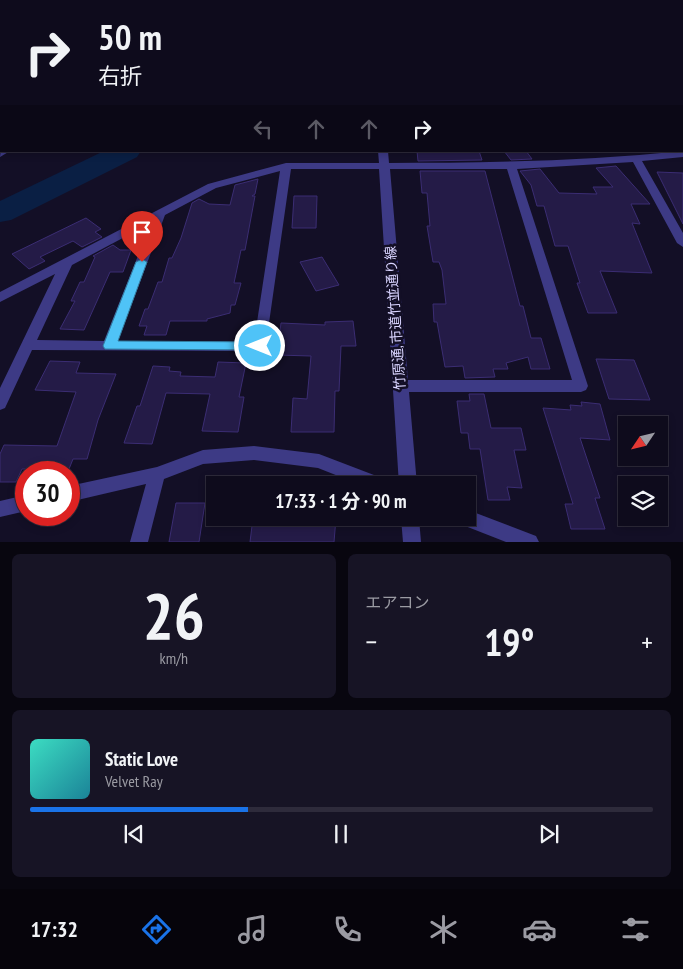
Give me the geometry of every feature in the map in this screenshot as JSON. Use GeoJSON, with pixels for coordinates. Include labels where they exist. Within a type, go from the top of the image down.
{"type":"FeatureCollection","features":[{"type":"Feature","properties":{"kind":"street","name":"竹原通, 市道竹並通り線"},"geometry":{"type":"LineString","coordinates":[[383,152],[407,476]]}},
{"type":"Feature","properties":{"kind":"street"},"geometry":{"type":"LineString","coordinates":[[0,298],[212,186],[286,166],[511,166],[636,159],[683,154]]}},
{"type":"Feature","properties":{"kind":"street"},"geometry":{"type":"LineString","coordinates":[[636,159],[683,242]]}},
{"type":"Feature","properties":{"kind":"street"},"geometry":{"type":"LineString","coordinates":[[29,345],[260,346],[286,166]]}},
{"type":"Feature","properties":{"kind":"street"},"geometry":{"type":"LineString","coordinates":[[401,386],[581,386],[511,166]]}},
{"type":"Feature","properties":{"kind":"street"},"geometry":{"type":"LineString","coordinates":[[110,346],[161,212]]}},
{"type":"Feature","properties":{"kind":"street"},"geometry":{"type":"LineString","coordinates":[[0,404],[66,264]]}},
{"type":"Feature","properties":{"kind":"street"},"geometry":{"type":"LineString","coordinates":[[80,492],[157,474],[203,457],[254,453],[318,461],[357,476]]}},
{"type":"Feature","properties":{"kind":"street"},"geometry":{"type":"LineString","coordinates":[[139,542],[157,474]]}},
{"type":"Feature","properties":{"kind":"street"},"geometry":{"type":"LineString","coordinates":[[0,509],[15,506]]}},
{"type":"Feature","properties":{"kind":"street"},"geometry":{"type":"LineString","coordinates":[[476,522],[530,542]]}},
{"type":"Feature","properties":{"kind":"street"},"geometry":{"type":"LineString","coordinates":[[411,526],[412,542]]}},
{"type":"Feature","properties":{"kind":"building"},"geometry":{"type":"Polygon","coordinates":[[[417,152],[479,152],[482,160],[418,161],[417,152]]]}},
{"type":"Feature","properties":{"kind":"building"},"geometry":{"type":"Polygon","coordinates":[[[505,152],[527,152],[532,159],[511,160],[505,152]]]}},
{"type":"Feature","properties":{"kind":"building"},"geometry":{"type":"Polygon","coordinates":[[[616,166],[650,204],[631,204],[640,224],[632,223],[652,273],[600,271],[617,313],[588,313],[577,283],[580,283],[568,246],[555,246],[544,206],[537,206],[531,185],[520,171],[540,169],[559,193],[597,194],[593,187],[613,187],[596,168],[616,166]]]}},
{"type":"Feature","properties":{"kind":"building"},"geometry":{"type":"Polygon","coordinates":[[[420,171],[485,171],[520,306],[523,306],[531,338],[541,338],[550,369],[531,369],[528,357],[506,363],[508,369],[493,369],[495,377],[465,378],[463,366],[445,367],[437,322],[434,322],[433,304],[446,304],[442,270],[439,262],[433,262],[427,226],[430,226],[427,193],[422,193],[420,171]]]}},
{"type":"Feature","properties":{"kind":"building"},"geometry":{"type":"Polygon","coordinates":[[[657,172],[683,173],[683,224],[657,172]]]}},
{"type":"Feature","properties":{"kind":"building"},"geometry":{"type":"Polygon","coordinates":[[[258,179],[255,194],[252,196],[255,196],[245,250],[241,250],[234,283],[241,283],[235,305],[231,305],[230,313],[207,319],[207,321],[170,321],[166,335],[144,335],[147,326],[139,326],[145,309],[148,309],[158,282],[162,282],[169,258],[172,258],[181,238],[192,203],[199,199],[209,204],[230,205],[235,185],[258,179]]]}},
{"type":"Feature","properties":{"kind":"building"},"geometry":{"type":"Polygon","coordinates":[[[294,196],[317,196],[316,228],[292,228],[294,196]]]}},
{"type":"Feature","properties":{"kind":"building"},"geometry":{"type":"Polygon","coordinates":[[[86,218],[101,229],[95,232],[102,237],[82,247],[73,241],[40,257],[45,261],[29,269],[12,254],[86,218]]]}},
{"type":"Feature","properties":{"kind":"building"},"geometry":{"type":"Polygon","coordinates":[[[113,245],[120,250],[131,250],[123,272],[110,272],[84,330],[60,329],[75,301],[71,301],[80,282],[84,282],[95,257],[93,256],[113,245]]]}},
{"type":"Feature","properties":{"kind":"building"},"geometry":{"type":"Polygon","coordinates":[[[322,257],[339,285],[316,291],[300,262],[322,257]]]}},
{"type":"Feature","properties":{"kind":"building"},"geometry":{"type":"Polygon","coordinates":[[[353,321],[356,346],[341,346],[339,391],[335,391],[334,432],[291,432],[293,398],[307,399],[311,356],[277,355],[281,323],[325,325],[325,322],[353,321]]]}},
{"type":"Feature","properties":{"kind":"building"},"geometry":{"type":"Polygon","coordinates":[[[596,359],[634,360],[650,400],[609,399],[596,359]]]}},
{"type":"Feature","properties":{"kind":"building"},"geometry":{"type":"Polygon","coordinates":[[[50,361],[80,362],[76,373],[116,374],[98,420],[87,459],[73,459],[72,461],[15,461],[15,482],[0,482],[0,454],[4,445],[57,446],[76,392],[35,390],[50,361]]]}},
{"type":"Feature","properties":{"kind":"building"},"geometry":{"type":"Polygon","coordinates":[[[218,362],[246,363],[239,397],[244,397],[238,432],[202,431],[210,394],[166,393],[152,444],[124,443],[137,406],[140,406],[153,366],[170,367],[169,371],[181,372],[180,376],[215,377],[218,362]]]}},
{"type":"Feature","properties":{"kind":"building"},"geometry":{"type":"Polygon","coordinates":[[[469,394],[484,394],[491,428],[521,428],[526,450],[514,450],[522,488],[507,487],[510,500],[488,500],[480,449],[470,449],[468,433],[461,433],[457,401],[470,401],[469,394]]]}},
{"type":"Feature","properties":{"kind":"building"},"geometry":{"type":"Polygon","coordinates":[[[581,402],[600,404],[610,440],[580,438],[600,498],[595,498],[605,529],[571,529],[565,504],[573,504],[543,408],[571,410],[570,405],[582,406],[581,402]]]}},
{"type":"Feature","properties":{"kind":"building"},"geometry":{"type":"Polygon","coordinates":[[[176,503],[205,503],[199,542],[169,542],[176,503]]]}},
{"type":"Feature","properties":{"kind":"building"},"geometry":{"type":"Polygon","coordinates":[[[252,526],[335,526],[334,542],[250,542],[252,526]]]}},
{"type":"Feature","properties":{"kind":"waterway"},"geometry":{"type":"LineString","coordinates":[[0,213],[125,152]]}},
{"type":"Feature","properties":{"kind":"route"},"geometry":{"type":"LineString","coordinates":[[142,262],[110,346],[260,346]]}}]}
